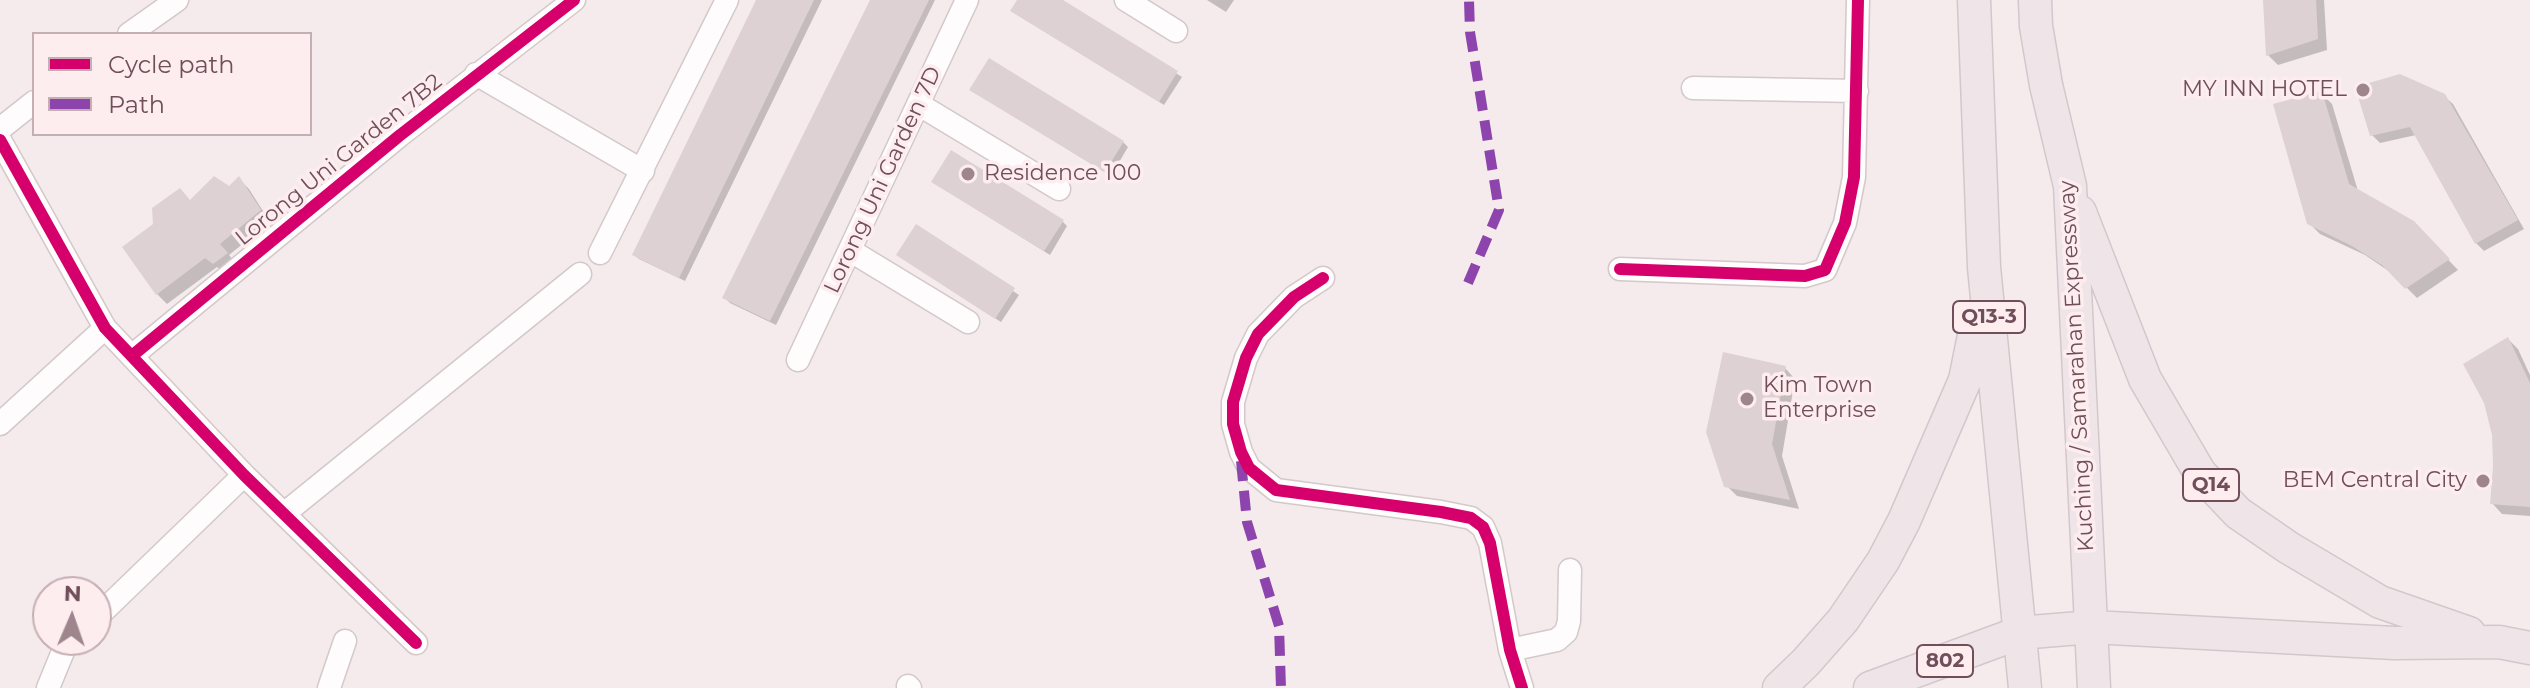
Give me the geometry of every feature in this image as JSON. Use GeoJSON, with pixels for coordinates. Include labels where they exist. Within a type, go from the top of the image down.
{"type":"FeatureCollection","features":[{"type":"Feature","properties":{"kind":"highway","name":"Q13-3"},"geometry":{"type":"LineString","coordinates":[[1974,0],[1984,267],[2025,688]]}},
{"type":"Feature","properties":{"kind":"highway","name":"Kuching / Samarahan Expressway"},"geometry":{"type":"LineString","coordinates":[[2035,0],[2046,85],[2070,186],[2094,688]]}},
{"type":"Feature","properties":{"kind":"highway","name":"Q14"},"geometry":{"type":"LineString","coordinates":[[2070,186],[2145,379],[2200,473],[2238,513],[2289,548],[2380,602],[2499,642],[2530,648]]}},
{"type":"Feature","properties":{"kind":"highway"},"geometry":{"type":"LineString","coordinates":[[1779,688],[1843,620],[1883,561],[1904,521],[1965,380],[1977,324],[1984,267]]}},
{"type":"Feature","properties":{"kind":"highway"},"geometry":{"type":"LineString","coordinates":[[2019,633],[2092,627]]}},
{"type":"Feature","properties":{"kind":"highway","name":"Q14"},"geometry":{"type":"LineString","coordinates":[[2092,627],[2394,643],[2499,642]]}},
{"type":"Feature","properties":{"kind":"highway","name":"802"},"geometry":{"type":"LineString","coordinates":[[1870,688],[2019,633]]}},
{"type":"Feature","properties":{"kind":"street"},"geometry":{"type":"LineString","coordinates":[[132,32],[177,0]]}},
{"type":"Feature","properties":{"kind":"street","name":"Lorong Uni Garden 7B2"},"geometry":{"type":"LineString","coordinates":[[133,355],[476,74],[574,0]]}},
{"type":"Feature","properties":{"kind":"street"},"geometry":{"type":"LineString","coordinates":[[600,253],[727,0]]}},
{"type":"Feature","properties":{"kind":"street","name":"Lorong Uni Garden 7D"},"geometry":{"type":"LineString","coordinates":[[798,360],[967,0]]}},
{"type":"Feature","properties":{"kind":"street"},"geometry":{"type":"LineString","coordinates":[[1126,0],[1176,31]]}},
{"type":"Feature","properties":{"kind":"street"},"geometry":{"type":"LineString","coordinates":[[1620,269],[1805,276],[1825,270],[1845,223],[1854,177],[1858,0]]}},
{"type":"Feature","properties":{"kind":"street"},"geometry":{"type":"LineString","coordinates":[[476,74],[643,171]]}},
{"type":"Feature","properties":{"kind":"street"},"geometry":{"type":"LineString","coordinates":[[1693,88],[1857,91]]}},
{"type":"Feature","properties":{"kind":"street"},"geometry":{"type":"LineString","coordinates":[[32,103],[1,125],[105,328],[244,475],[416,643]]}},
{"type":"Feature","properties":{"kind":"street"},"geometry":{"type":"LineString","coordinates":[[918,104],[1059,189]]}},
{"type":"Feature","properties":{"kind":"street"},"geometry":{"type":"LineString","coordinates":[[851,251],[968,322]]}},
{"type":"Feature","properties":{"kind":"street"},"geometry":{"type":"LineString","coordinates":[[285,513],[580,274]]}},
{"type":"Feature","properties":{"kind":"street"},"geometry":{"type":"LineString","coordinates":[[1323,278],[1294,297],[1276,315],[1258,334],[1246,358],[1233,402],[1233,424],[1241,452],[1249,468],[1276,490],[1441,512],[1471,518],[1483,527],[1490,543],[1510,650],[1522,688]]}},
{"type":"Feature","properties":{"kind":"street"},"geometry":{"type":"LineString","coordinates":[[0,424],[105,328]]}},
{"type":"Feature","properties":{"kind":"street"},"geometry":{"type":"LineString","coordinates":[[112,603],[244,475]]}},
{"type":"Feature","properties":{"kind":"street"},"geometry":{"type":"LineString","coordinates":[[1510,650],[1557,640],[1566,632],[1570,570]]}},
{"type":"Feature","properties":{"kind":"street"},"geometry":{"type":"LineString","coordinates":[[329,688],[345,641]]}},
{"type":"Feature","properties":{"kind":"street"},"geometry":{"type":"LineString","coordinates":[[48,688],[61,656]]}},
{"type":"Feature","properties":{"kind":"building"},"geometry":{"type":"Polygon","coordinates":[[[756,0],[814,0],[679,278],[632,255],[756,0]]]}},
{"type":"Feature","properties":{"kind":"building"},"geometry":{"type":"Polygon","coordinates":[[[870,0],[929,0],[770,321],[722,298],[870,0]]]}},
{"type":"Feature","properties":{"kind":"building"},"geometry":{"type":"Polygon","coordinates":[[[1017,0],[1063,0],[1178,71],[1159,102],[1010,11],[1017,0]]]}},
{"type":"Feature","properties":{"kind":"building"},"geometry":{"type":"Polygon","coordinates":[[[2263,0],[2316,0],[2318,39],[2266,56],[2263,0]]]}},
{"type":"Feature","properties":{"kind":"building"},"geometry":{"type":"Polygon","coordinates":[[[989,58],[1124,141],[1105,172],[969,90],[989,58]]]}},
{"type":"Feature","properties":{"kind":"building"},"geometry":{"type":"Polygon","coordinates":[[[2400,74],[2445,94],[2518,220],[2475,244],[2410,127],[2370,136],[2355,87],[2400,74]]]}},
{"type":"Feature","properties":{"kind":"building"},"geometry":{"type":"Polygon","coordinates":[[[2322,91],[2349,184],[2414,221],[2450,259],[2405,289],[2382,265],[2307,224],[2273,104],[2322,91]]]}},
{"type":"Feature","properties":{"kind":"building"},"geometry":{"type":"Polygon","coordinates":[[[951,150],[1064,220],[1044,251],[931,182],[951,150]]]}},
{"type":"Feature","properties":{"kind":"building"},"geometry":{"type":"Polygon","coordinates":[[[214,176],[229,186],[239,176],[261,210],[220,244],[228,253],[213,264],[205,258],[156,295],[122,247],[153,224],[152,208],[180,188],[190,200],[214,176]]]}},
{"type":"Feature","properties":{"kind":"building"},"geometry":{"type":"Polygon","coordinates":[[[916,224],[1015,288],[995,319],[896,255],[916,224]]]}},
{"type":"Feature","properties":{"kind":"building"},"geometry":{"type":"Polygon","coordinates":[[[2508,337],[2530,383],[2530,507],[2490,504],[2492,435],[2484,403],[2463,364],[2508,337]]]}},
{"type":"Feature","properties":{"kind":"building","name":"Kim Town Enterprise"},"geometry":{"type":"Polygon","coordinates":[[[1723,352],[1786,366],[1772,444],[1790,500],[1724,487],[1706,432],[1723,352]]]}},
{"type":"Feature","properties":{"kind":"marked path"},"geometry":{"type":"LineString","coordinates":[[1468,283],[1499,210],[1470,32],[1469,0]]}},
{"type":"Feature","properties":{"kind":"marked path"},"geometry":{"type":"LineString","coordinates":[[1241,461],[1247,522],[1279,626],[1281,688]]}},
{"type":"Feature","properties":{"kind":"cycle path"},"geometry":{"type":"LineString","coordinates":[[133,355],[399,136],[574,0]]}},
{"type":"Feature","properties":{"kind":"cycle path"},"geometry":{"type":"LineString","coordinates":[[1620,269],[1805,276],[1825,270],[1845,223],[1854,177],[1858,0]]}},
{"type":"Feature","properties":{"kind":"cycle path"},"geometry":{"type":"LineString","coordinates":[[0,140],[105,328],[244,475],[416,643]]}},
{"type":"Feature","properties":{"kind":"cycle path"},"geometry":{"type":"LineString","coordinates":[[1323,278],[1294,297],[1258,334],[1246,358],[1233,402],[1233,424],[1241,452],[1249,468],[1276,490],[1441,512],[1471,518],[1483,527],[1490,543],[1510,650],[1522,688]]}},
{"type":"Feature","properties":{"kind":"place","name":"MY INN HOTEL"},"geometry":{"type":"Point","coordinates":[2363,90]}},
{"type":"Feature","properties":{"kind":"place","name":"Residence 100"},"geometry":{"type":"Point","coordinates":[968,174]}},
{"type":"Feature","properties":{"kind":"place","name":"Kim Town Enterprise"},"geometry":{"type":"Point","coordinates":[1747,399]}},
{"type":"Feature","properties":{"kind":"place","name":"BEM Central City"},"geometry":{"type":"Point","coordinates":[2483,481]}}]}
